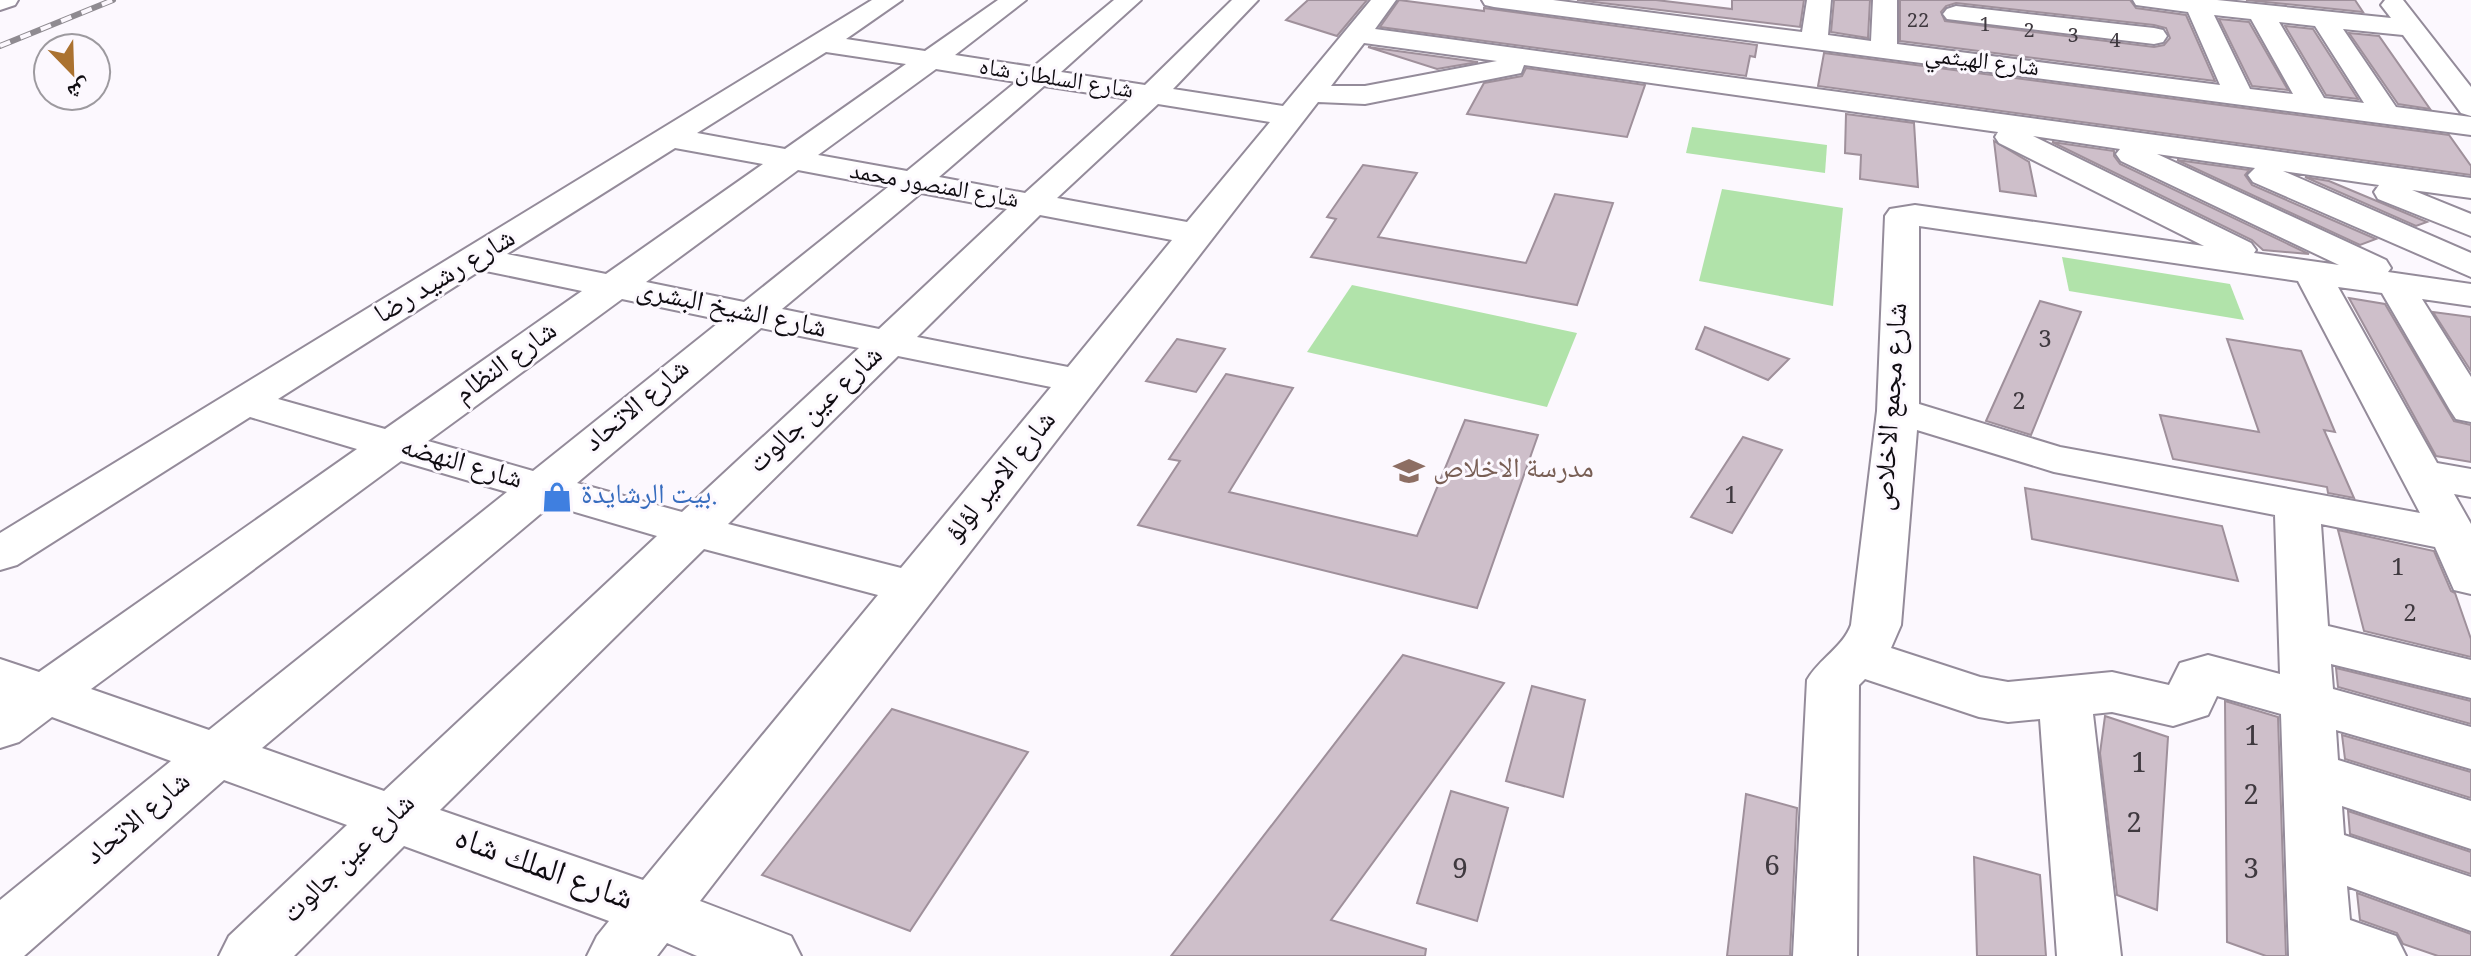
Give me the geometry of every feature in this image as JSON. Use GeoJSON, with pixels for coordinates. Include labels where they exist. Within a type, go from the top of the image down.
{"type":"FeatureCollection","features":[{"type":"Feature","properties":{"kind":"street"},"geometry":{"type":"LineString","coordinates":[[0,2],[6,0]]}},
{"type":"Feature","properties":{"kind":"street","name":"شارع رشيد رضا"},"geometry":{"type":"LineString","coordinates":[[0,554],[890,0]]}},
{"type":"Feature","properties":{"kind":"street","name":"شارع النظام"},"geometry":{"type":"LineString","coordinates":[[0,727],[23,686],[393,446],[1014,0]]}},
{"type":"Feature","properties":{"kind":"street","name":"شارع الاتحاد"},"geometry":{"type":"LineString","coordinates":[[0,938],[216,755],[913,183],[1129,0]]}},
{"type":"Feature","properties":{"kind":"street","name":"شارع عين جالوت"},"geometry":{"type":"LineString","coordinates":[[251,956],[691,530],[1031,205],[1151,95],[1246,0]]}},
{"type":"Feature","properties":{"kind":"street","name":"شارع الهيثمي"},"geometry":{"type":"LineString","coordinates":[[1494,0],[1741,19],[1802,40],[1917,54],[1958,27],[2174,87],[2471,126]]}},
{"type":"Feature","properties":{"kind":"street"},"geometry":{"type":"LineString","coordinates":[[1782,80],[1819,0]]}},
{"type":"Feature","properties":{"kind":"street"},"geometry":{"type":"LineString","coordinates":[[1884,50],[1885,0]]}},
{"type":"Feature","properties":{"kind":"street"},"geometry":{"type":"LineString","coordinates":[[1993,0],[2150,22]]}},
{"type":"Feature","properties":{"kind":"street"},"geometry":{"type":"LineString","coordinates":[[2390,0],[2471,107]]}},
{"type":"Feature","properties":{"kind":"street"},"geometry":{"type":"LineString","coordinates":[[2197,5],[2239,96]]}},
{"type":"Feature","properties":{"kind":"street"},"geometry":{"type":"LineString","coordinates":[[1958,27],[2150,22],[2197,5],[2411,28]]}},
{"type":"Feature","properties":{"kind":"street"},"geometry":{"type":"LineString","coordinates":[[2260,12],[2314,106]]}},
{"type":"Feature","properties":{"kind":"street"},"geometry":{"type":"LineString","coordinates":[[1372,15],[1545,61],[1782,80]]}},
{"type":"Feature","properties":{"kind":"street"},"geometry":{"type":"LineString","coordinates":[[1372,15],[1914,98],[2131,114]]}},
{"type":"Feature","properties":{"kind":"street","name":"شارع الامير لؤلؤ"},"geometry":{"type":"LineString","coordinates":[[619,956],[1372,15]]}},
{"type":"Feature","properties":{"kind":"street"},"geometry":{"type":"LineString","coordinates":[[2324,19],[2386,115]]}},
{"type":"Feature","properties":{"kind":"street"},"geometry":{"type":"LineString","coordinates":[[2150,22],[2174,87]]}},
{"type":"Feature","properties":{"kind":"street","name":"شارع السلطان شاه"},"geometry":{"type":"LineString","coordinates":[[822,43],[1151,95],[1301,104],[1545,61]]}},
{"type":"Feature","properties":{"kind":"street"},"geometry":{"type":"LineString","coordinates":[[1914,98],[1917,54]]}},
{"type":"Feature","properties":{"kind":"street"},"geometry":{"type":"LineString","coordinates":[[1914,98],[1975,120],[2293,270],[2471,295]]}},
{"type":"Feature","properties":{"kind":"street"},"geometry":{"type":"LineString","coordinates":[[1975,120],[2471,188]]}},
{"type":"Feature","properties":{"kind":"street"},"geometry":{"type":"LineString","coordinates":[[2093,136],[2404,286],[2471,410]]}},
{"type":"Feature","properties":{"kind":"street","name":"شارع المنصور محمد"},"geometry":{"type":"LineString","coordinates":[[672,138],[1197,234]]}},
{"type":"Feature","properties":{"kind":"street"},"geometry":{"type":"LineString","coordinates":[[2214,153],[2471,266]]}},
{"type":"Feature","properties":{"kind":"street"},"geometry":{"type":"LineString","coordinates":[[2340,170],[2471,226]]}},
{"type":"Feature","properties":{"kind":"street","name":"شارع مجمع الاخلاص"},"geometry":{"type":"LineString","coordinates":[[1825,956],[1833,680],[1871,642],[1876,625],[1898,411],[1902,216],[1907,214],[2293,270]]}},
{"type":"Feature","properties":{"kind":"street","name":"شارع الشيخ البشرى"},"geometry":{"type":"LineString","coordinates":[[478,259],[1079,381]]}},
{"type":"Feature","properties":{"kind":"street"},"geometry":{"type":"LineString","coordinates":[[2293,270],[2421,474],[2464,553]]}},
{"type":"Feature","properties":{"kind":"street","name":"شارع النهضه"},"geometry":{"type":"LineString","coordinates":[[241,402],[691,530],[913,588]]}},
{"type":"Feature","properties":{"kind":"street"},"geometry":{"type":"LineString","coordinates":[[1898,411],[2054,459],[2297,505],[2464,553]]}},
{"type":"Feature","properties":{"kind":"street"},"geometry":{"type":"LineString","coordinates":[[2421,474],[2471,483]]}},
{"type":"Feature","properties":{"kind":"street"},"geometry":{"type":"LineString","coordinates":[[2297,505],[2315,850],[2338,950]]}},
{"type":"Feature","properties":{"kind":"street"},"geometry":{"type":"LineString","coordinates":[[2305,639],[2471,679]]}},
{"type":"Feature","properties":{"kind":"street"},"geometry":{"type":"LineString","coordinates":[[1859,657],[1979,697],[2032,702],[2112,692],[2173,706],[2183,705],[2189,701],[2201,674],[2471,748]]}},
{"type":"Feature","properties":{"kind":"street","name":"شارع الملك شاه"},"geometry":{"type":"LineString","coordinates":[[23,686],[655,911],[769,956]]}},
{"type":"Feature","properties":{"kind":"street"},"geometry":{"type":"LineString","coordinates":[[2065,697],[2089,956]]}},
{"type":"Feature","properties":{"kind":"street"},"geometry":{"type":"LineString","coordinates":[[2311,774],[2471,825]]}},
{"type":"Feature","properties":{"kind":"street"},"geometry":{"type":"LineString","coordinates":[[2315,850],[2471,904]]}},
{"type":"Feature","properties":{"kind":"green space"},"geometry":{"type":"Polygon","coordinates":[[[1692,127],[1827,145],[1825,173],[1686,153],[1692,127]]]}},
{"type":"Feature","properties":{"kind":"green space"},"geometry":{"type":"Polygon","coordinates":[[[1722,189],[1843,208],[1833,306],[1699,281],[1722,189]]]}},
{"type":"Feature","properties":{"kind":"green space"},"geometry":{"type":"Polygon","coordinates":[[[2062,257],[2230,284],[2244,320],[2069,291],[2062,257]]]}},
{"type":"Feature","properties":{"kind":"green space"},"geometry":{"type":"Polygon","coordinates":[[[1352,285],[1577,333],[1547,407],[1307,352],[1352,285]]]}},
{"type":"Feature","properties":{"kind":"building"},"geometry":{"type":"Polygon","coordinates":[[[1308,0],[1367,0],[1337,36],[1286,20],[1308,0]]]}},
{"type":"Feature","properties":{"kind":"building"},"geometry":{"type":"Polygon","coordinates":[[[1399,0],[1484,11],[1484,8],[1757,45],[1755,57],[1750,56],[1746,76],[1380,27],[1399,0]]]}},
{"type":"Feature","properties":{"kind":"building"},"geometry":{"type":"Polygon","coordinates":[[[1577,0],[1656,0],[1732,9],[1732,0],[1804,0],[1800,27],[1577,0]]]}},
{"type":"Feature","properties":{"kind":"building"},"geometry":{"type":"Polygon","coordinates":[[[1834,0],[1870,0],[1868,38],[1831,32],[1834,0]]]}},
{"type":"Feature","properties":{"kind":"building"},"geometry":{"type":"Polygon","coordinates":[[[1900,0],[2130,0],[2136,8],[2186,15],[2215,81],[1900,41],[1900,0]],[[1956,3],[1946,6],[1941,12],[1945,21],[2154,47],[2164,45],[2170,38],[2166,28],[1956,3]]]}},
{"type":"Feature","properties":{"kind":"building"},"geometry":{"type":"Polygon","coordinates":[[[2246,0],[2355,0],[2363,12],[2246,0]]]}},
{"type":"Feature","properties":{"kind":"building"},"geometry":{"type":"Polygon","coordinates":[[[2219,19],[2249,22],[2288,90],[2252,86],[2219,19]]]}},
{"type":"Feature","properties":{"kind":"building"},"geometry":{"type":"Polygon","coordinates":[[[2285,26],[2313,29],[2358,99],[2326,95],[2285,26]]]}},
{"type":"Feature","properties":{"kind":"building"},"geometry":{"type":"Polygon","coordinates":[[[2349,33],[2379,36],[2430,109],[2398,104],[2349,33]]]}},
{"type":"Feature","properties":{"kind":"building"},"geometry":{"type":"Polygon","coordinates":[[[1368,47],[1478,62],[1437,69],[1368,47]]]}},
{"type":"Feature","properties":{"kind":"building"},"geometry":{"type":"Polygon","coordinates":[[[1824,53],[2449,135],[2471,166],[2471,175],[1818,86],[1824,53]]]}},
{"type":"Feature","properties":{"kind":"building"},"geometry":{"type":"Polygon","coordinates":[[[1526,68],[1645,85],[1627,137],[1467,114],[1484,83],[1522,76],[1526,68]]]}},
{"type":"Feature","properties":{"kind":"building"},"geometry":{"type":"Polygon","coordinates":[[[1846,114],[1914,123],[1918,187],[1860,179],[1861,155],[1845,153],[1846,114]]]}},
{"type":"Feature","properties":{"kind":"building"},"geometry":{"type":"Polygon","coordinates":[[[1994,141],[2029,162],[2036,196],[2000,191],[1994,141]]]}},
{"type":"Feature","properties":{"kind":"building"},"geometry":{"type":"Polygon","coordinates":[[[2052,142],[2114,151],[2120,164],[2309,254],[2263,250],[2252,240],[2052,142]]]}},
{"type":"Feature","properties":{"kind":"building"},"geometry":{"type":"Polygon","coordinates":[[[2177,160],[2249,170],[2245,175],[2252,185],[2376,239],[2360,245],[2177,160]]]}},
{"type":"Feature","properties":{"kind":"building"},"geometry":{"type":"Polygon","coordinates":[[[1363,165],[1417,173],[1378,237],[1526,263],[1555,194],[1613,203],[1577,305],[1311,257],[1336,219],[1327,217],[1363,165]]]}},
{"type":"Feature","properties":{"kind":"building"},"geometry":{"type":"Polygon","coordinates":[[[2305,177],[2329,181],[2427,222],[2416,226],[2305,177]]]}},
{"type":"Feature","properties":{"kind":"building"},"geometry":{"type":"Polygon","coordinates":[[[2349,298],[2385,304],[2454,421],[2471,425],[2471,462],[2436,456],[2349,298]]]}},
{"type":"Feature","properties":{"kind":"building"},"geometry":{"type":"Polygon","coordinates":[[[2040,301],[2081,312],[2031,435],[1986,421],[2040,301]]]}},
{"type":"Feature","properties":{"kind":"building"},"geometry":{"type":"Polygon","coordinates":[[[2433,312],[2471,317],[2471,371],[2433,312]]]}},
{"type":"Feature","properties":{"kind":"building"},"geometry":{"type":"Polygon","coordinates":[[[1705,327],[1789,359],[1768,380],[1696,349],[1705,327]]]}},
{"type":"Feature","properties":{"kind":"building"},"geometry":{"type":"Polygon","coordinates":[[[1177,339],[1225,349],[1196,392],[1146,381],[1177,339]]]}},
{"type":"Feature","properties":{"kind":"building"},"geometry":{"type":"Polygon","coordinates":[[[2227,339],[2301,351],[2335,432],[2324,430],[2354,498],[2328,493],[2327,487],[2173,459],[2160,415],[2259,432],[2227,339]]]}},
{"type":"Feature","properties":{"kind":"building"},"geometry":{"type":"Polygon","coordinates":[[[1226,374],[1293,388],[1229,492],[1417,536],[1465,420],[1538,435],[1477,608],[1138,525],[1180,461],[1169,459],[1226,374]]]}},
{"type":"Feature","properties":{"kind":"building"},"geometry":{"type":"Polygon","coordinates":[[[1743,437],[1782,450],[1732,533],[1691,517],[1743,437]]]}},
{"type":"Feature","properties":{"kind":"building"},"geometry":{"type":"Polygon","coordinates":[[[2025,488],[2222,526],[2238,581],[2032,539],[2025,488]]]}},
{"type":"Feature","properties":{"kind":"building"},"geometry":{"type":"Polygon","coordinates":[[[2338,530],[2434,551],[2451,591],[2455,593],[2471,639],[2471,657],[2364,631],[2338,530]]]}},
{"type":"Feature","properties":{"kind":"building"},"geometry":{"type":"Polygon","coordinates":[[[1403,655],[1504,683],[1331,920],[1426,949],[1425,956],[1171,956],[1403,655]]]}},
{"type":"Feature","properties":{"kind":"building"},"geometry":{"type":"Polygon","coordinates":[[[2336,668],[2471,701],[2471,724],[2338,687],[2336,668]]]}},
{"type":"Feature","properties":{"kind":"building"},"geometry":{"type":"Polygon","coordinates":[[[1532,686],[1585,700],[1563,797],[1506,781],[1532,686]]]}},
{"type":"Feature","properties":{"kind":"building"},"geometry":{"type":"Polygon","coordinates":[[[2225,701],[2278,717],[2286,956],[2266,956],[2227,942],[2225,701]]]}},
{"type":"Feature","properties":{"kind":"building"},"geometry":{"type":"Polygon","coordinates":[[[892,709],[1028,752],[910,931],[762,875],[892,709]]]}},
{"type":"Feature","properties":{"kind":"building"},"geometry":{"type":"Polygon","coordinates":[[[2105,716],[2168,737],[2157,910],[2117,895],[2100,753],[2105,716]]]}},
{"type":"Feature","properties":{"kind":"building"},"geometry":{"type":"Polygon","coordinates":[[[2342,735],[2471,772],[2471,798],[2345,759],[2342,735]]]}},
{"type":"Feature","properties":{"kind":"building"},"geometry":{"type":"Polygon","coordinates":[[[1451,791],[1508,808],[1477,921],[1417,903],[1451,791]]]}},
{"type":"Feature","properties":{"kind":"building"},"geometry":{"type":"Polygon","coordinates":[[[1746,794],[1797,808],[1790,956],[1727,956],[1746,794]]]}},
{"type":"Feature","properties":{"kind":"building"},"geometry":{"type":"Polygon","coordinates":[[[2348,811],[2471,852],[2471,874],[2350,834],[2348,811]]]}},
{"type":"Feature","properties":{"kind":"building"},"geometry":{"type":"Polygon","coordinates":[[[1974,857],[2040,875],[2046,956],[1977,956],[1974,857]]]}},
{"type":"Feature","properties":{"kind":"building"},"geometry":{"type":"Polygon","coordinates":[[[2357,893],[2471,934],[2471,956],[2438,956],[2403,944],[2397,933],[2360,920],[2357,893]]]}},
{"type":"Feature","properties":{"kind":"railway"},"geometry":{"type":"LineString","coordinates":[[0,46],[113,0]]}},
{"type":"Feature","properties":{"kind":"place","name":"مدرسة الاخلاص"},"geometry":{"type":"Point","coordinates":[1409,471]}},
{"type":"Feature","properties":{"kind":"place","name":"بيت الرشايدة."},"geometry":{"type":"Point","coordinates":[557,497]}}]}
